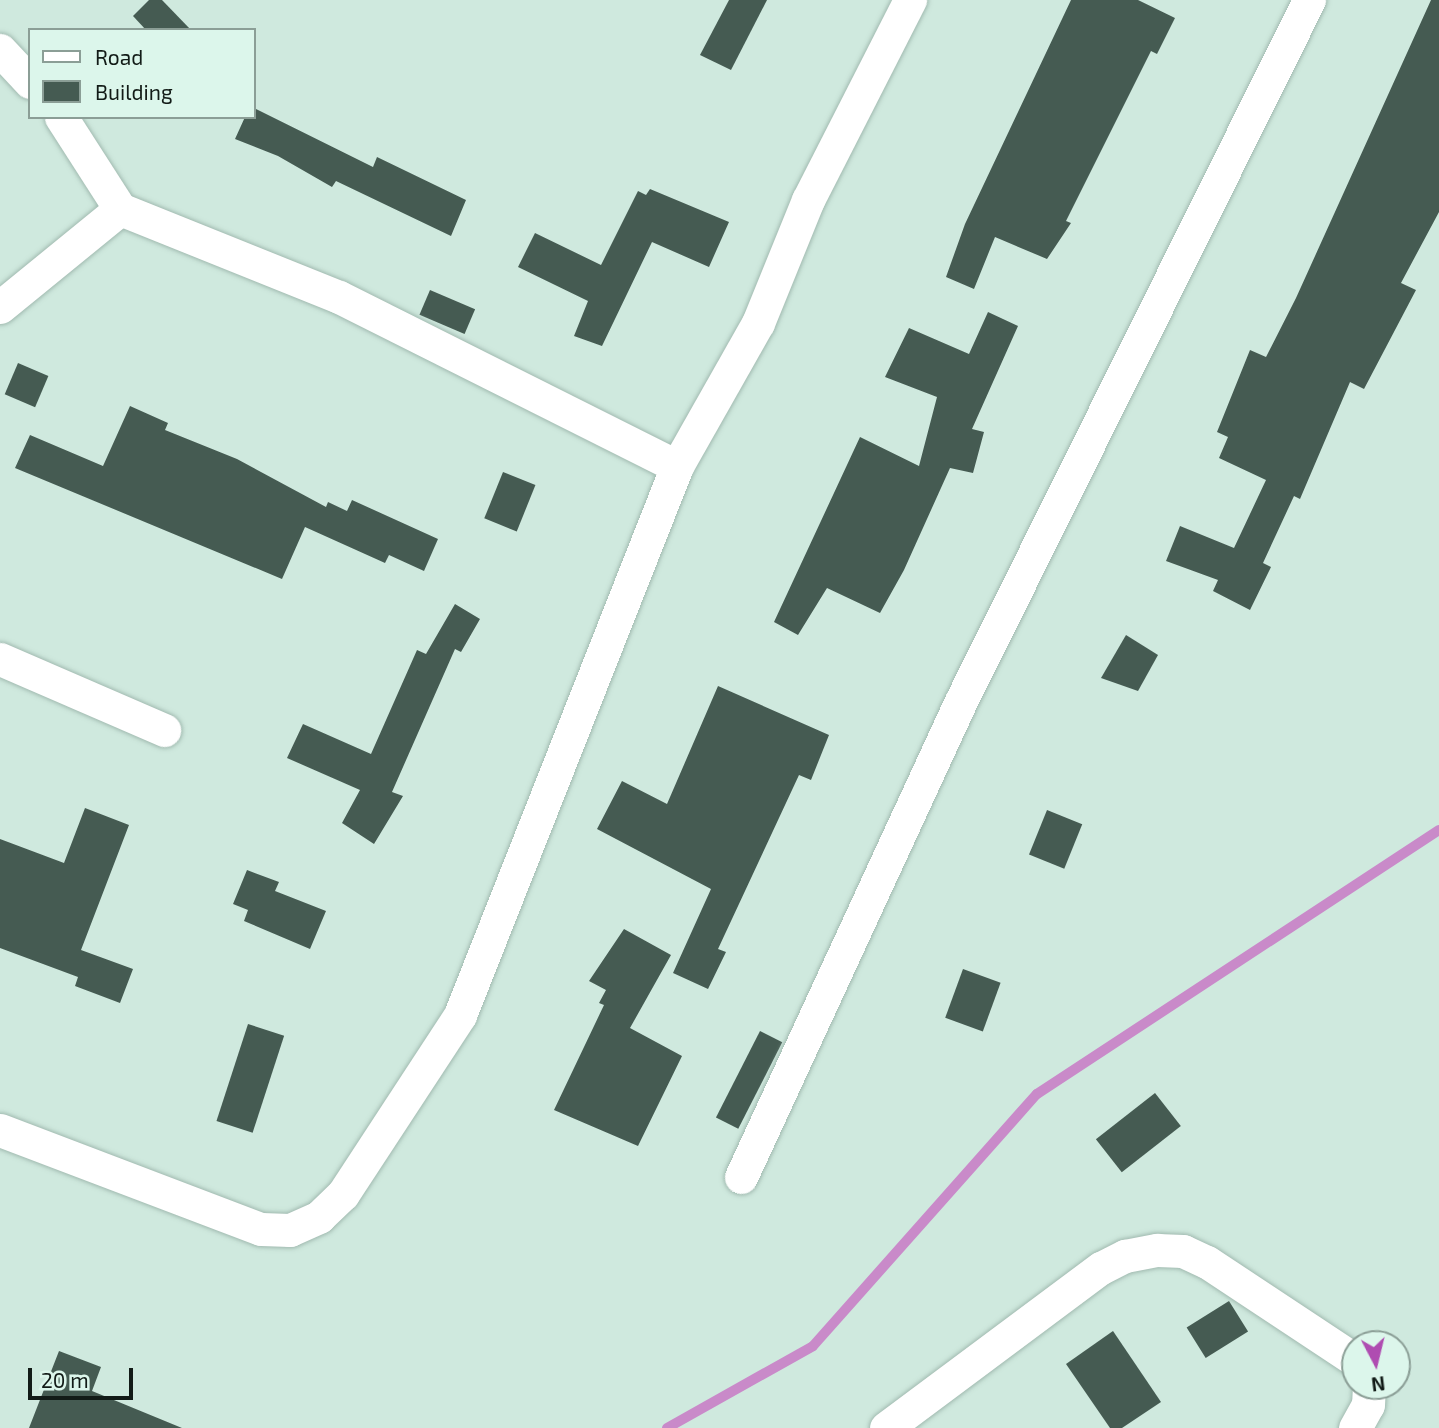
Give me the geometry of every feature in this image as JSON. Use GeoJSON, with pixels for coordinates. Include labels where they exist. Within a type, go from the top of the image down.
{"type":"FeatureCollection","features":[{"type":"Feature","properties":{"kind":"street"},"geometry":{"type":"LineString","coordinates":[[0,1130],[261,1229],[290,1230],[319,1217],[335,1202],[460,1015],[677,466],[758,323],[808,200],[910,0]]}},
{"type":"Feature","properties":{"kind":"street"},"geometry":{"type":"LineString","coordinates":[[741,1177],[960,703],[1309,0]]}},
{"type":"Feature","properties":{"kind":"street"},"geometry":{"type":"LineString","coordinates":[[0,50],[28,80]]}},
{"type":"Feature","properties":{"kind":"street"},"geometry":{"type":"LineString","coordinates":[[62,119],[120,209],[339,298],[677,466]]}},
{"type":"Feature","properties":{"kind":"street"},"geometry":{"type":"LineString","coordinates":[[0,307],[120,209]]}},
{"type":"Feature","properties":{"kind":"street"},"geometry":{"type":"LineString","coordinates":[[0,659],[164,730]]}},
{"type":"Feature","properties":{"kind":"street"},"geometry":{"type":"LineString","coordinates":[[886,1428],[1101,1268],[1125,1255],[1183,1251],[1207,1262],[1341,1351]]}},
{"type":"Feature","properties":{"kind":"street"},"geometry":{"type":"LineString","coordinates":[[1355,1428],[1368,1405],[1368,1400]]}},
{"type":"Feature","properties":{"kind":"building"},"geometry":{"type":"Polygon","coordinates":[[[149,0],[162,0],[189,28],[144,28],[133,16],[149,0]]]}},
{"type":"Feature","properties":{"kind":"building"},"geometry":{"type":"Polygon","coordinates":[[[729,0],[767,0],[731,70],[700,55],[729,0]]]}},
{"type":"Feature","properties":{"kind":"building"},"geometry":{"type":"Polygon","coordinates":[[[1071,0],[1138,0],[1175,18],[1157,54],[1151,51],[1066,221],[1071,223],[1047,259],[995,237],[974,289],[946,277],[965,224],[1071,0]]]}},
{"type":"Feature","properties":{"kind":"building"},"geometry":{"type":"Polygon","coordinates":[[[1431,0],[1439,0],[1439,212],[1401,283],[1416,290],[1364,389],[1350,382],[1300,499],[1294,496],[1263,563],[1271,567],[1250,610],[1213,591],[1218,580],[1166,561],[1180,526],[1234,548],[1266,480],[1219,458],[1228,437],[1217,432],[1250,350],[1266,357],[1296,298],[1431,0]]]}},
{"type":"Feature","properties":{"kind":"building"},"geometry":{"type":"Polygon","coordinates":[[[256,109],[373,167],[377,157],[466,200],[451,236],[336,181],[332,187],[278,156],[235,139],[244,119],[256,119],[256,109]]]}},
{"type":"Feature","properties":{"kind":"building"},"geometry":{"type":"Polygon","coordinates":[[[650,189],[729,222],[709,267],[652,242],[602,346],[574,336],[588,301],[518,267],[535,233],[601,265],[638,191],[646,195],[650,189]]]}},
{"type":"Feature","properties":{"kind":"building"},"geometry":{"type":"Polygon","coordinates":[[[430,290],[475,309],[465,334],[419,315],[430,290]]]}},
{"type":"Feature","properties":{"kind":"building"},"geometry":{"type":"Polygon","coordinates":[[[988,312],[1018,326],[972,429],[984,432],[973,473],[950,468],[904,570],[880,613],[827,588],[798,635],[774,622],[860,437],[919,466],[937,397],[885,377],[909,328],[969,354],[988,312]]]}},
{"type":"Feature","properties":{"kind":"building"},"geometry":{"type":"Polygon","coordinates":[[[18,363],[48,376],[35,407],[5,394],[18,363]]]}},
{"type":"Feature","properties":{"kind":"building"},"geometry":{"type":"Polygon","coordinates":[[[130,406],[168,423],[165,430],[237,459],[326,507],[328,502],[347,511],[352,500],[438,539],[424,571],[389,555],[385,563],[305,527],[282,579],[15,468],[30,435],[103,466],[130,406]]]}},
{"type":"Feature","properties":{"kind":"building"},"geometry":{"type":"Polygon","coordinates":[[[503,472],[535,485],[517,531],[484,518],[503,472]]]}},
{"type":"Feature","properties":{"kind":"building"},"geometry":{"type":"Polygon","coordinates":[[[455,604],[480,619],[461,652],[455,649],[392,792],[403,796],[374,844],[342,823],[360,790],[287,758],[303,724],[371,754],[417,650],[426,654],[455,604]]]}},
{"type":"Feature","properties":{"kind":"building"},"geometry":{"type":"Polygon","coordinates":[[[1126,635],[1158,655],[1138,691],[1101,678],[1126,635]]]}},
{"type":"Feature","properties":{"kind":"building"},"geometry":{"type":"Polygon","coordinates":[[[718,686],[829,735],[811,780],[799,775],[718,949],[726,952],[708,989],[673,973],[711,889],[597,829],[622,781],[667,804],[718,686]]]}},
{"type":"Feature","properties":{"kind":"building"},"geometry":{"type":"Polygon","coordinates":[[[85,808],[129,825],[81,950],[133,969],[120,1003],[75,986],[78,977],[0,948],[0,839],[64,863],[85,808]]]}},
{"type":"Feature","properties":{"kind":"building"},"geometry":{"type":"Polygon","coordinates":[[[1047,810],[1082,824],[1064,869],[1029,855],[1047,810]]]}},
{"type":"Feature","properties":{"kind":"building"},"geometry":{"type":"Polygon","coordinates":[[[247,870],[279,882],[275,891],[326,911],[310,949],[244,921],[248,910],[233,904],[247,870]]]}},
{"type":"Feature","properties":{"kind":"building"},"geometry":{"type":"Polygon","coordinates":[[[624,929],[671,955],[630,1028],[682,1056],[638,1146],[554,1110],[604,1005],[599,1003],[606,990],[589,981],[624,929]]]}},
{"type":"Feature","properties":{"kind":"building"},"geometry":{"type":"Polygon","coordinates":[[[963,969],[1001,983],[983,1032],[945,1018],[963,969]]]}},
{"type":"Feature","properties":{"kind":"building"},"geometry":{"type":"Polygon","coordinates":[[[248,1024],[284,1036],[253,1133],[216,1121],[248,1024]]]}},
{"type":"Feature","properties":{"kind":"building"},"geometry":{"type":"Polygon","coordinates":[[[760,1031],[782,1042],[738,1129],[716,1117],[760,1031]]]}},
{"type":"Feature","properties":{"kind":"building"},"geometry":{"type":"Polygon","coordinates":[[[1155,1093],[1181,1126],[1122,1172],[1096,1139],[1155,1093]]]}},
{"type":"Feature","properties":{"kind":"building"},"geometry":{"type":"Polygon","coordinates":[[[1229,1301],[1248,1332],[1206,1358],[1187,1327],[1229,1301]]]}},
{"type":"Feature","properties":{"kind":"building"},"geometry":{"type":"Polygon","coordinates":[[[1113,1331],[1161,1402],[1122,1428],[1110,1428],[1066,1364],[1113,1331]]]}},
{"type":"Feature","properties":{"kind":"building"},"geometry":{"type":"Polygon","coordinates":[[[59,1351],[101,1367],[92,1391],[182,1428],[29,1428],[59,1351]]]}},
{"type":"Feature","properties":{"kind":"waterway"},"geometry":{"type":"LineString","coordinates":[[667,1428],[813,1346],[1037,1094],[1439,830]]}}]}
